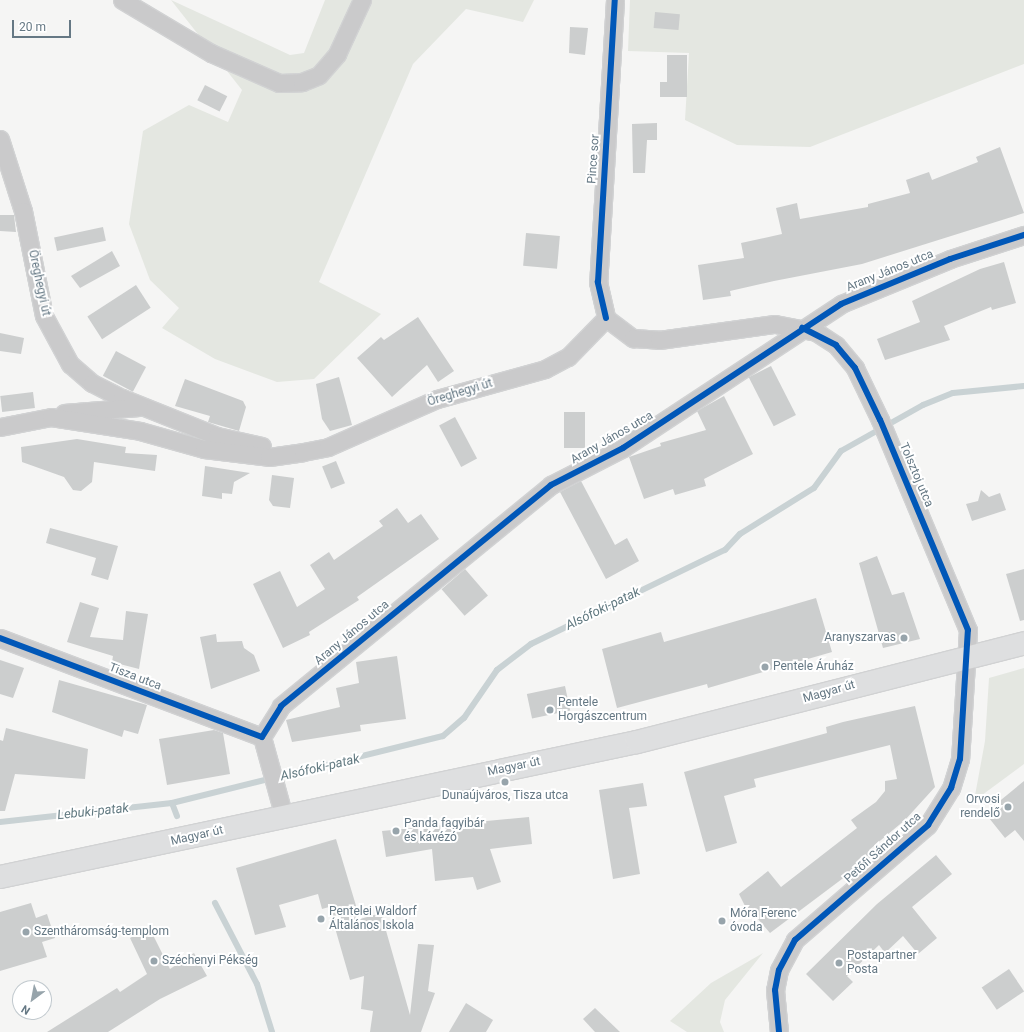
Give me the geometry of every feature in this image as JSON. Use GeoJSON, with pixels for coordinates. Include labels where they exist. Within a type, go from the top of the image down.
{"type":"FeatureCollection","features":[{"type":"Feature","properties":{"kind":"street"},"geometry":{"type":"LineString","coordinates":[[122,0],[211,53],[279,82],[302,82],[319,74],[337,54],[362,0]]}},
{"type":"Feature","properties":{"kind":"street","name":"Pince sor"},"geometry":{"type":"LineString","coordinates":[[606,318],[598,282],[615,0]]}},
{"type":"Feature","properties":{"kind":"street","name":"Öreghegyi út"},"geometry":{"type":"LineString","coordinates":[[0,139],[24,211],[44,316],[56,344],[70,364],[92,383],[143,406],[217,436],[303,452]]}},
{"type":"Feature","properties":{"kind":"street","name":"Arany János utca"},"geometry":{"type":"LineString","coordinates":[[262,737],[281,706],[551,485],[623,448],[802,328],[871,289],[1024,235]]}},
{"type":"Feature","properties":{"kind":"street"},"geometry":{"type":"LineString","coordinates":[[606,318],[633,338],[659,340],[746,326],[802,328]]}},
{"type":"Feature","properties":{"kind":"street","name":"Öreghegyi út"},"geometry":{"type":"LineString","coordinates":[[51,417],[140,431],[204,449],[269,457],[303,452],[328,447],[437,399],[545,369],[568,357],[606,318]]}},
{"type":"Feature","properties":{"kind":"street","name":"Tolsztoj utca"},"geometry":{"type":"LineString","coordinates":[[802,328],[836,344],[855,368],[880,420],[968,630],[965,658]]}},
{"type":"Feature","properties":{"kind":"street","name":"Öreghegyi út"},"geometry":{"type":"LineString","coordinates":[[51,417],[70,411],[143,406]]}},
{"type":"Feature","properties":{"kind":"street"},"geometry":{"type":"LineString","coordinates":[[0,427],[51,417]]}},
{"type":"Feature","properties":{"kind":"street","name":"Tisza utca"},"geometry":{"type":"LineString","coordinates":[[0,638],[262,737]]}},
{"type":"Feature","properties":{"kind":"street","name":"Magyar út"},"geometry":{"type":"LineString","coordinates":[[0,877],[281,808],[636,742],[1024,643]]}},
{"type":"Feature","properties":{"kind":"street","name":"Petőfi Sándor utca"},"geometry":{"type":"LineString","coordinates":[[779,1032],[775,990],[779,970],[795,940],[928,825],[951,788],[960,759],[965,658]]}},
{"type":"Feature","properties":{"kind":"street"},"geometry":{"type":"LineString","coordinates":[[262,737],[281,808]]}},
{"type":"Feature","properties":{"kind":"shaded area"},"geometry":{"type":"Polygon","coordinates":[[[171,0],[290,55],[304,53],[325,0],[534,0],[523,22],[466,9],[413,64],[319,282],[381,314],[314,379],[277,382],[215,359],[162,328],[179,308],[150,280],[129,224],[143,131],[189,105],[228,122],[242,90],[171,0]]]}},
{"type":"Feature","properties":{"kind":"shaded area"},"geometry":{"type":"Polygon","coordinates":[[[630,0],[1024,0],[1024,64],[810,147],[737,145],[685,120],[689,53],[628,51],[630,0]]]}},
{"type":"Feature","properties":{"kind":"shaded area"},"geometry":{"type":"Polygon","coordinates":[[[1024,668],[1024,764],[974,801],[985,741],[989,678],[1024,668]]]}},
{"type":"Feature","properties":{"kind":"shaded area"},"geometry":{"type":"Polygon","coordinates":[[[763,953],[725,1000],[720,1022],[724,1032],[687,1032],[670,1021],[711,983],[763,953]]]}},
{"type":"Feature","properties":{"kind":"building"},"geometry":{"type":"Polygon","coordinates":[[[655,12],[680,14],[679,30],[654,28],[655,12]]]}},
{"type":"Feature","properties":{"kind":"building"},"geometry":{"type":"Polygon","coordinates":[[[570,27],[588,28],[585,55],[569,53],[570,27]]]}},
{"type":"Feature","properties":{"kind":"building"},"geometry":{"type":"Polygon","coordinates":[[[667,55],[687,55],[687,97],[660,97],[660,82],[667,82],[667,55]]]}},
{"type":"Feature","properties":{"kind":"building"},"geometry":{"type":"Polygon","coordinates":[[[205,85],[227,96],[220,111],[197,100],[205,85]]]}},
{"type":"Feature","properties":{"kind":"building"},"geometry":{"type":"Polygon","coordinates":[[[657,123],[657,140],[647,140],[645,173],[633,173],[632,124],[657,123]]]}},
{"type":"Feature","properties":{"kind":"building"},"geometry":{"type":"Polygon","coordinates":[[[1000,147],[1024,213],[862,264],[774,281],[730,291],[731,296],[703,300],[698,265],[744,258],[741,243],[782,234],[776,208],[797,203],[800,219],[868,207],[868,204],[910,193],[906,180],[929,172],[932,180],[978,162],[976,157],[1000,147]]]}},
{"type":"Feature","properties":{"kind":"building"},"geometry":{"type":"Polygon","coordinates":[[[0,215],[14,215],[16,232],[0,231],[0,215]]]}},
{"type":"Feature","properties":{"kind":"building"},"geometry":{"type":"Polygon","coordinates":[[[103,227],[106,241],[57,251],[54,237],[103,227]]]}},
{"type":"Feature","properties":{"kind":"building"},"geometry":{"type":"Polygon","coordinates":[[[526,233],[560,236],[557,269],[523,266],[526,233]]]}},
{"type":"Feature","properties":{"kind":"building"},"geometry":{"type":"Polygon","coordinates":[[[112,251],[120,266],[80,288],[71,276],[112,251]]]}},
{"type":"Feature","properties":{"kind":"building"},"geometry":{"type":"Polygon","coordinates":[[[1004,262],[1016,303],[992,310],[991,307],[944,326],[950,340],[885,360],[877,339],[920,322],[912,301],[980,269],[1004,262]]]}},
{"type":"Feature","properties":{"kind":"building"},"geometry":{"type":"Polygon","coordinates":[[[136,285],[151,308],[102,339],[87,317],[136,285]]]}},
{"type":"Feature","properties":{"kind":"building"},"geometry":{"type":"Polygon","coordinates":[[[418,317],[454,371],[438,382],[427,365],[392,397],[357,358],[381,337],[384,340],[418,317]]]}},
{"type":"Feature","properties":{"kind":"building"},"geometry":{"type":"Polygon","coordinates":[[[0,333],[24,338],[21,354],[0,351],[0,333]]]}},
{"type":"Feature","properties":{"kind":"building"},"geometry":{"type":"Polygon","coordinates":[[[116,351],[146,367],[133,392],[103,376],[116,351]]]}},
{"type":"Feature","properties":{"kind":"building"},"geometry":{"type":"Polygon","coordinates":[[[771,366],[796,415],[774,426],[749,377],[771,366]]]}},
{"type":"Feature","properties":{"kind":"building"},"geometry":{"type":"Polygon","coordinates":[[[339,377],[352,425],[330,431],[322,419],[316,384],[339,377]]]}},
{"type":"Feature","properties":{"kind":"building"},"geometry":{"type":"Polygon","coordinates":[[[185,379],[243,401],[246,407],[239,431],[208,422],[210,416],[175,406],[185,379]]]}},
{"type":"Feature","properties":{"kind":"building"},"geometry":{"type":"Polygon","coordinates":[[[33,392],[35,408],[2,412],[0,396],[33,392]]]}},
{"type":"Feature","properties":{"kind":"building"},"geometry":{"type":"Polygon","coordinates":[[[724,396],[753,454],[704,479],[706,486],[675,495],[673,489],[644,499],[629,457],[661,446],[660,443],[706,430],[697,411],[724,396]]]}},
{"type":"Feature","properties":{"kind":"building"},"geometry":{"type":"Polygon","coordinates":[[[564,412],[585,412],[585,448],[564,448],[564,412]]]}},
{"type":"Feature","properties":{"kind":"building"},"geometry":{"type":"Polygon","coordinates":[[[455,417],[477,458],[461,467],[439,425],[455,417]]]}},
{"type":"Feature","properties":{"kind":"building"},"geometry":{"type":"Polygon","coordinates":[[[77,439],[126,447],[125,453],[157,455],[155,471],[94,462],[92,482],[81,491],[73,490],[64,477],[22,462],[21,447],[77,439]]]}},
{"type":"Feature","properties":{"kind":"building"},"geometry":{"type":"Polygon","coordinates":[[[336,461],[345,483],[331,489],[322,467],[336,461]]]}},
{"type":"Feature","properties":{"kind":"building"},"geometry":{"type":"Polygon","coordinates":[[[205,466],[250,473],[234,482],[232,494],[222,493],[222,499],[202,496],[205,466]]]}},
{"type":"Feature","properties":{"kind":"building"},"geometry":{"type":"Polygon","coordinates":[[[272,475],[294,478],[290,508],[273,506],[269,500],[272,475]]]}},
{"type":"Feature","properties":{"kind":"building"},"geometry":{"type":"Polygon","coordinates":[[[581,481],[615,545],[627,538],[639,561],[606,579],[560,492],[581,481]]]}},
{"type":"Feature","properties":{"kind":"building"},"geometry":{"type":"Polygon","coordinates":[[[981,490],[989,497],[1000,493],[1006,510],[972,521],[966,504],[978,501],[981,490]]]}},
{"type":"Feature","properties":{"kind":"building"},"geometry":{"type":"Polygon","coordinates":[[[397,508],[408,523],[421,514],[439,539],[357,597],[359,600],[309,632],[310,635],[283,648],[253,584],[280,571],[297,607],[325,589],[310,565],[329,552],[334,560],[383,526],[379,521],[397,508]]]}},
{"type":"Feature","properties":{"kind":"building"},"geometry":{"type":"Polygon","coordinates":[[[50,528],[118,546],[108,580],[91,575],[96,558],[46,543],[50,528]]]}},
{"type":"Feature","properties":{"kind":"building"},"geometry":{"type":"Polygon","coordinates":[[[877,556],[892,595],[904,592],[920,639],[883,648],[859,563],[877,556]]]}},
{"type":"Feature","properties":{"kind":"building"},"geometry":{"type":"Polygon","coordinates":[[[465,569],[488,595],[465,616],[442,589],[465,569]]]}},
{"type":"Feature","properties":{"kind":"building"},"geometry":{"type":"Polygon","coordinates":[[[1024,569],[1024,620],[1020,621],[1006,574],[1024,569]]]}},
{"type":"Feature","properties":{"kind":"building"},"geometry":{"type":"Polygon","coordinates":[[[816,598],[832,652],[708,688],[707,684],[617,708],[602,649],[661,632],[664,642],[816,598]]]}},
{"type":"Feature","properties":{"kind":"building"},"geometry":{"type":"Polygon","coordinates":[[[80,602],[99,608],[90,637],[123,640],[126,611],[148,614],[139,669],[112,662],[113,656],[67,642],[80,602]]]}},
{"type":"Feature","properties":{"kind":"building"},"geometry":{"type":"Polygon","coordinates":[[[216,634],[217,642],[242,641],[244,648],[254,655],[260,671],[211,689],[200,637],[216,634]]]}},
{"type":"Feature","properties":{"kind":"building"},"geometry":{"type":"Polygon","coordinates":[[[397,656],[406,719],[360,725],[361,731],[292,742],[286,720],[340,707],[336,688],[359,683],[356,662],[397,656]]]}},
{"type":"Feature","properties":{"kind":"building"},"geometry":{"type":"Polygon","coordinates":[[[0,660],[24,668],[13,698],[0,694],[0,660]]]}},
{"type":"Feature","properties":{"kind":"building"},"geometry":{"type":"Polygon","coordinates":[[[59,680],[147,705],[138,734],[124,730],[122,737],[52,712],[59,680]]]}},
{"type":"Feature","properties":{"kind":"building"},"geometry":{"type":"Polygon","coordinates":[[[565,686],[570,710],[532,719],[527,694],[565,686]]]}},
{"type":"Feature","properties":{"kind":"building"},"geometry":{"type":"Polygon","coordinates":[[[915,706],[935,787],[905,820],[869,850],[874,855],[770,933],[752,912],[749,914],[739,894],[768,871],[781,887],[857,828],[851,820],[876,802],[885,791],[885,781],[897,779],[890,745],[754,779],[756,787],[724,796],[737,843],[706,852],[684,772],[827,733],[826,727],[843,722],[915,706]]]}},
{"type":"Feature","properties":{"kind":"building"},"geometry":{"type":"Polygon","coordinates":[[[6,728],[88,749],[85,779],[15,774],[5,811],[0,811],[0,740],[3,741],[6,728]]]}},
{"type":"Feature","properties":{"kind":"building"},"geometry":{"type":"Polygon","coordinates":[[[214,730],[223,733],[230,774],[167,785],[159,739],[214,730]]]}},
{"type":"Feature","properties":{"kind":"building","name":"Orvosi rendelő"},"geometry":{"type":"Polygon","coordinates":[[[1024,781],[1024,841],[1015,830],[1005,838],[985,813],[1024,781]]]}},
{"type":"Feature","properties":{"kind":"building"},"geometry":{"type":"Polygon","coordinates":[[[643,783],[647,806],[629,808],[640,874],[613,879],[599,790],[643,783]]]}},
{"type":"Feature","properties":{"kind":"building"},"geometry":{"type":"Polygon","coordinates":[[[529,817],[532,844],[490,849],[501,882],[477,890],[473,877],[435,881],[432,849],[386,857],[382,831],[529,817]]]}},
{"type":"Feature","properties":{"kind":"building"},"geometry":{"type":"Polygon","coordinates":[[[336,839],[360,919],[381,913],[410,1015],[418,944],[434,945],[428,991],[435,993],[421,1032],[370,1032],[373,1011],[361,1009],[364,976],[350,980],[329,907],[322,909],[318,894],[279,905],[286,927],[255,935],[236,868],[336,839]]]}},
{"type":"Feature","properties":{"kind":"building"},"geometry":{"type":"Polygon","coordinates":[[[936,855],[952,874],[912,907],[937,938],[918,954],[903,936],[885,953],[879,945],[847,976],[853,982],[833,1001],[806,974],[877,904],[936,855]]]}},
{"type":"Feature","properties":{"kind":"building","name":"Szentháromság-templom"},"geometry":{"type":"Polygon","coordinates":[[[31,903],[36,918],[47,914],[55,938],[42,942],[47,957],[0,971],[0,912],[31,903]]]}},
{"type":"Feature","properties":{"kind":"building"},"geometry":{"type":"Polygon","coordinates":[[[149,927],[170,969],[194,953],[207,976],[160,999],[108,1032],[47,1032],[117,988],[120,992],[147,974],[130,938],[149,927]]]}},
{"type":"Feature","properties":{"kind":"building"},"geometry":{"type":"Polygon","coordinates":[[[1009,969],[1024,991],[997,1010],[982,987],[1009,969]]]}},
{"type":"Feature","properties":{"kind":"building"},"geometry":{"type":"Polygon","coordinates":[[[466,1003],[493,1020],[486,1032],[449,1032],[466,1003]]]}},
{"type":"Feature","properties":{"kind":"building"},"geometry":{"type":"Polygon","coordinates":[[[595,1008],[620,1032],[595,1032],[583,1019],[595,1008]]]}},
{"type":"Feature","properties":{"kind":"waterway","name":"Alsófoki-patak"},"geometry":{"type":"LineString","coordinates":[[172,803],[443,736],[464,718],[497,670],[531,644],[725,550],[740,534],[814,488],[841,451],[923,405],[953,393],[1024,386]]}},
{"type":"Feature","properties":{"kind":"waterway","name":"Lebuki-patak"},"geometry":{"type":"LineString","coordinates":[[0,822],[172,803],[177,816]]}},
{"type":"Feature","properties":{"kind":"waterway","name":"Lebuki-patak"},"geometry":{"type":"LineString","coordinates":[[215,903],[257,984],[272,1032]]}},
{"type":"Feature","properties":{"kind":"cycle path"},"geometry":{"type":"LineString","coordinates":[[606,318],[598,282],[615,0]]}},
{"type":"Feature","properties":{"kind":"cycle path"},"geometry":{"type":"LineString","coordinates":[[0,638],[262,737],[281,706],[551,485],[623,448],[841,304],[950,259],[1024,235]]}},
{"type":"Feature","properties":{"kind":"cycle path"},"geometry":{"type":"LineString","coordinates":[[779,1032],[775,990],[779,970],[795,940],[928,825],[951,788],[960,759],[968,630],[880,420],[855,368],[836,345],[802,328]]}},
{"type":"Feature","properties":{"kind":"place","name":"Aranyszarvas"},"geometry":{"type":"Point","coordinates":[904,638]}},
{"type":"Feature","properties":{"kind":"place","name":"Pentele Áruház"},"geometry":{"type":"Point","coordinates":[765,667]}},
{"type":"Feature","properties":{"kind":"place","name":"Pentele Horgászcentrum"},"geometry":{"type":"Point","coordinates":[550,710]}},
{"type":"Feature","properties":{"kind":"place","name":"Dunaújváros, Tisza utca"},"geometry":{"type":"Point","coordinates":[505,782]}},
{"type":"Feature","properties":{"kind":"place","name":"Orvosi rendelő"},"geometry":{"type":"Point","coordinates":[1008,807]}},
{"type":"Feature","properties":{"kind":"place","name":"Panda fagyibár és kávézó"},"geometry":{"type":"Point","coordinates":[396,831]}},
{"type":"Feature","properties":{"kind":"place","name":"Pentelei Waldorf Általános Iskola"},"geometry":{"type":"Point","coordinates":[321,919]}},
{"type":"Feature","properties":{"kind":"place","name":"Móra Ferenc óvoda"},"geometry":{"type":"Point","coordinates":[722,921]}},
{"type":"Feature","properties":{"kind":"place","name":"Szentháromság-templom"},"geometry":{"type":"Point","coordinates":[26,932]}},
{"type":"Feature","properties":{"kind":"place","name":"Széchenyi Pékség"},"geometry":{"type":"Point","coordinates":[154,961]}},
{"type":"Feature","properties":{"kind":"place","name":"Postapartner Posta"},"geometry":{"type":"Point","coordinates":[839,963]}}]}
